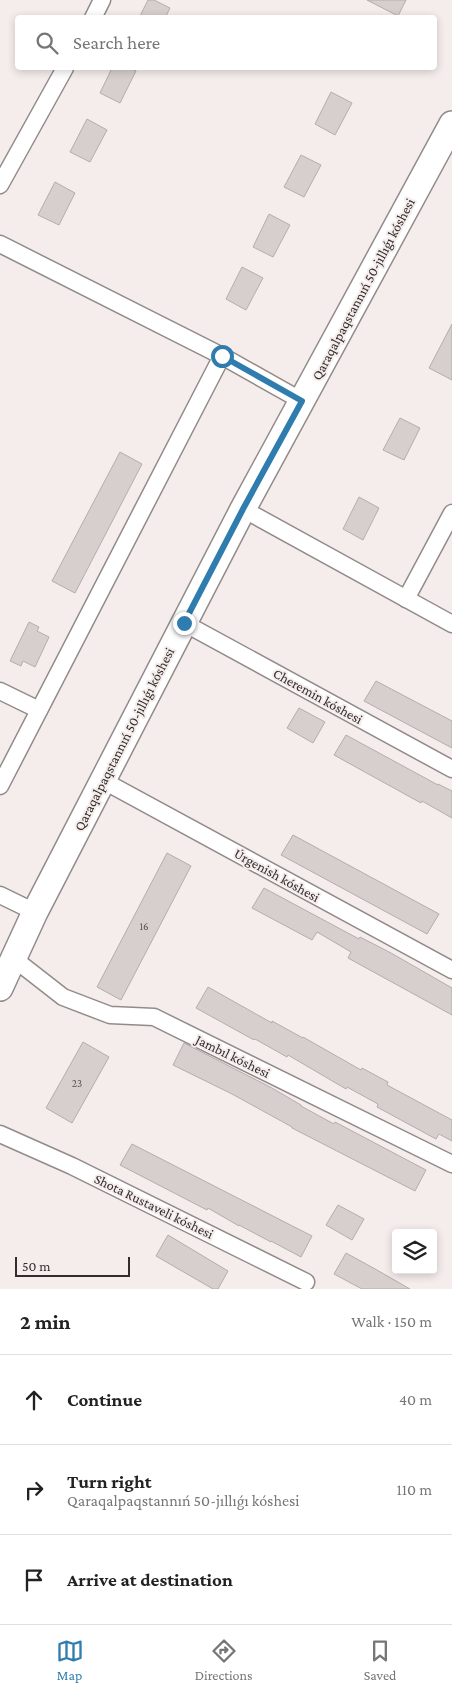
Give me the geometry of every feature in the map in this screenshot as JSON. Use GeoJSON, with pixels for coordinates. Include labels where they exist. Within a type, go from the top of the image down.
{"type":"FeatureCollection","features":[{"type":"Feature","properties":{"kind":"main road","name":"Qaraqalpaqstannıń 50-jıllıǵı kóshesi"},"geometry":{"type":"LineString","coordinates":[[0,988],[35,912],[243,509],[452,124]]}},
{"type":"Feature","properties":{"kind":"street"},"geometry":{"type":"LineString","coordinates":[[94,15],[102,0]]}},
{"type":"Feature","properties":{"kind":"street"},"geometry":{"type":"LineString","coordinates":[[0,185],[64,70]]}},
{"type":"Feature","properties":{"kind":"street"},"geometry":{"type":"LineString","coordinates":[[0,244],[222,356],[302,401]]}},
{"type":"Feature","properties":{"kind":"street"},"geometry":{"type":"LineString","coordinates":[[0,786],[222,356]]}},
{"type":"Feature","properties":{"kind":"street"},"geometry":{"type":"LineString","coordinates":[[243,509],[452,624]]}},
{"type":"Feature","properties":{"kind":"street"},"geometry":{"type":"LineString","coordinates":[[406,599],[452,513]]}},
{"type":"Feature","properties":{"kind":"street","name":"Cheremin kóshesi"},"geometry":{"type":"LineString","coordinates":[[184,623],[452,769]]}},
{"type":"Feature","properties":{"kind":"street"},"geometry":{"type":"LineString","coordinates":[[0,691],[39,710]]}},
{"type":"Feature","properties":{"kind":"street","name":"Úrgenish kóshesi"},"geometry":{"type":"LineString","coordinates":[[102,780],[452,970]]}},
{"type":"Feature","properties":{"kind":"street"},"geometry":{"type":"LineString","coordinates":[[0,894],[35,912]]}},
{"type":"Feature","properties":{"kind":"street","name":"Jambıl kóshesi"},"geometry":{"type":"LineString","coordinates":[[13,958],[63,997],[110,1015],[154,1017],[452,1164]]}},
{"type":"Feature","properties":{"kind":"street","name":"Shota Rustaveli kóshesi"},"geometry":{"type":"LineString","coordinates":[[0,1134],[72,1166],[306,1282]]}},
{"type":"Feature","properties":{"kind":"building"},"geometry":{"type":"Polygon","coordinates":[[[148,0],[154,0],[170,8],[166,15],[140,15],[148,0]]]}},
{"type":"Feature","properties":{"kind":"building"},"geometry":{"type":"Polygon","coordinates":[[[367,0],[406,0],[398,15],[367,0]]]}},
{"type":"Feature","properties":{"kind":"building"},"geometry":{"type":"Polygon","coordinates":[[[111,70],[136,71],[120,103],[100,93],[111,70]]]}},
{"type":"Feature","properties":{"kind":"building"},"geometry":{"type":"Polygon","coordinates":[[[331,92],[352,103],[335,135],[315,124],[331,92]]]}},
{"type":"Feature","properties":{"kind":"building"},"geometry":{"type":"Polygon","coordinates":[[[87,119],[107,130],[90,162],[70,152],[87,119]]]}},
{"type":"Feature","properties":{"kind":"building"},"geometry":{"type":"Polygon","coordinates":[[[301,155],[321,165],[304,197],[284,187],[301,155]]]}},
{"type":"Feature","properties":{"kind":"building"},"geometry":{"type":"Polygon","coordinates":[[[55,182],[75,193],[59,225],[38,215],[55,182]]]}},
{"type":"Feature","properties":{"kind":"building"},"geometry":{"type":"Polygon","coordinates":[[[269,214],[290,225],[273,257],[253,247],[269,214]]]}},
{"type":"Feature","properties":{"kind":"building"},"geometry":{"type":"Polygon","coordinates":[[[242,267],[263,278],[246,310],[226,299],[242,267]]]}},
{"type":"Feature","properties":{"kind":"building"},"geometry":{"type":"Polygon","coordinates":[[[452,324],[452,380],[429,368],[452,324]]]}},
{"type":"Feature","properties":{"kind":"building"},"geometry":{"type":"Polygon","coordinates":[[[400,418],[420,428],[404,460],[383,450],[400,418]]]}},
{"type":"Feature","properties":{"kind":"building"},"geometry":{"type":"Polygon","coordinates":[[[120,452],[142,464],[75,593],[52,581],[120,452]]]}},
{"type":"Feature","properties":{"kind":"building"},"geometry":{"type":"Polygon","coordinates":[[[359,497],[379,508],[363,540],[343,529],[359,497]]]}},
{"type":"Feature","properties":{"kind":"building"},"geometry":{"type":"Polygon","coordinates":[[[29,622],[39,627],[37,631],[49,637],[35,667],[23,661],[21,666],[10,661],[29,622]]]}},
{"type":"Feature","properties":{"kind":"building"},"geometry":{"type":"Polygon","coordinates":[[[376,681],[452,721],[452,748],[364,701],[376,681]]]}},
{"type":"Feature","properties":{"kind":"building"},"geometry":{"type":"Polygon","coordinates":[[[299,708],[325,722],[313,743],[287,728],[299,708]]]}},
{"type":"Feature","properties":{"kind":"building"},"geometry":{"type":"Polygon","coordinates":[[[346,735],[452,791],[452,818],[334,755],[346,735]]]}},
{"type":"Feature","properties":{"kind":"building"},"geometry":{"type":"Polygon","coordinates":[[[293,835],[439,914],[427,934],[281,855],[293,835]]]}},
{"type":"Feature","properties":{"kind":"building"},"geometry":{"type":"Polygon","coordinates":[[[167,853],[191,866],[121,1000],[97,987],[167,853]]]}},
{"type":"Feature","properties":{"kind":"building"},"geometry":{"type":"Polygon","coordinates":[[[264,888],[359,939],[360,937],[391,953],[452,988],[452,1015],[348,958],[351,952],[317,932],[312,940],[252,908],[264,888]]]}},
{"type":"Feature","properties":{"kind":"building"},"geometry":{"type":"Polygon","coordinates":[[[208,987],[361,1070],[362,1068],[388,1082],[387,1085],[452,1120],[452,1141],[439,1134],[436,1139],[377,1107],[378,1104],[347,1087],[346,1089],[288,1055],[287,1057],[196,1008],[208,987]]]}},
{"type":"Feature","properties":{"kind":"building"},"geometry":{"type":"Polygon","coordinates":[[[83,1042],[109,1057],[72,1123],[46,1108],[83,1042]]]}},
{"type":"Feature","properties":{"kind":"building"},"geometry":{"type":"Polygon","coordinates":[[[184,1043],[272,1088],[334,1124],[335,1122],[426,1170],[415,1191],[292,1128],[232,1094],[173,1065],[184,1043]]]}},
{"type":"Feature","properties":{"kind":"building"},"geometry":{"type":"Polygon","coordinates":[[[132,1144],[312,1236],[301,1257],[208,1208],[207,1210],[120,1165],[132,1144]]]}},
{"type":"Feature","properties":{"kind":"building"},"geometry":{"type":"Polygon","coordinates":[[[338,1205],[364,1219],[352,1240],[326,1225],[338,1205]]]}},
{"type":"Feature","properties":{"kind":"building"},"geometry":{"type":"Polygon","coordinates":[[[168,1235],[228,1271],[218,1289],[213,1289],[156,1256],[168,1235]]]}},
{"type":"Feature","properties":{"kind":"building"},"geometry":{"type":"Polygon","coordinates":[[[346,1253],[410,1289],[362,1289],[334,1274],[346,1253]]]}},
{"type":"Feature","properties":{"kind":"route"},"geometry":{"type":"LineString","coordinates":[[184,623],[302,401],[222,356]]}}]}
